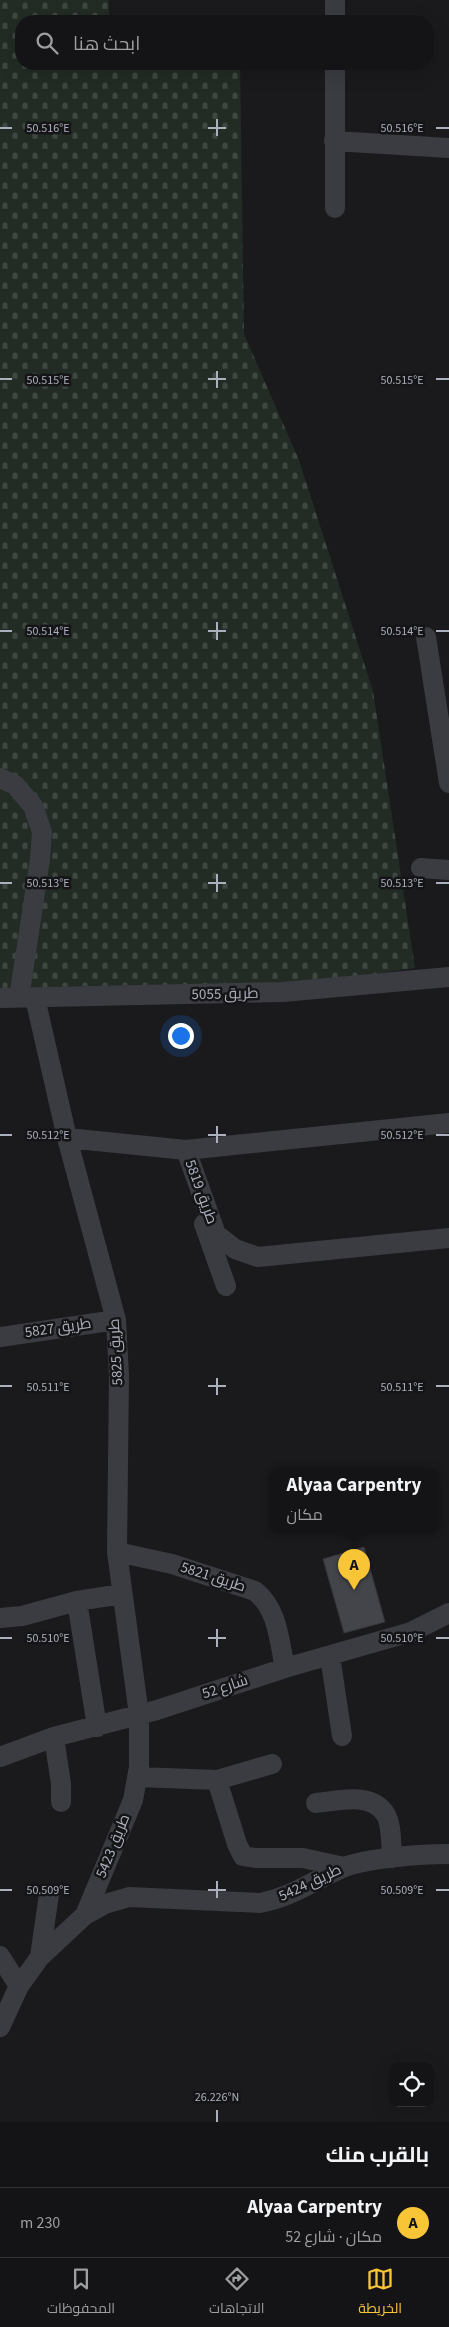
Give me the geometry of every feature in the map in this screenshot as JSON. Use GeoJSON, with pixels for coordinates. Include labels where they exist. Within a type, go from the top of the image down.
{"type":"FeatureCollection","features":[{"type":"Feature","properties":{"kind":"street"},"geometry":{"type":"LineString","coordinates":[[335,0],[335,15]]}},
{"type":"Feature","properties":{"kind":"street"},"geometry":{"type":"LineString","coordinates":[[335,70],[335,208]]}},
{"type":"Feature","properties":{"kind":"street"},"geometry":{"type":"LineString","coordinates":[[334,142],[449,148]]}},
{"type":"Feature","properties":{"kind":"street"},"geometry":{"type":"LineString","coordinates":[[426,637],[442,694],[449,783]]}},
{"type":"Feature","properties":{"kind":"street"},"geometry":{"type":"LineString","coordinates":[[0,778],[15,785],[33,806],[42,832],[40,859],[18,998]]}},
{"type":"Feature","properties":{"kind":"street"},"geometry":{"type":"LineString","coordinates":[[421,868],[449,870]]}},
{"type":"Feature","properties":{"kind":"street","name":"طريق 5055"},"geometry":{"type":"LineString","coordinates":[[18,998],[283,992],[449,977]]}},
{"type":"Feature","properties":{"kind":"street","name":"طريق 5825"},"geometry":{"type":"LineString","coordinates":[[18,998],[67,1138],[116,1320],[119,1375],[117,1552],[139,1715]]}},
{"type":"Feature","properties":{"kind":"street"},"geometry":{"type":"LineString","coordinates":[[226,1286],[181,1150],[449,1122]]}},
{"type":"Feature","properties":{"kind":"street","name":"طريق 5819"},"geometry":{"type":"LineString","coordinates":[[67,1138],[181,1150],[216,1234],[235,1249],[258,1257],[449,1238]]}},
{"type":"Feature","properties":{"kind":"street","name":"طريق 5827"},"geometry":{"type":"LineString","coordinates":[[0,1337],[116,1320]]}},
{"type":"Feature","properties":{"kind":"street","name":"طريق 5821"},"geometry":{"type":"LineString","coordinates":[[117,1552],[172,1564],[255,1591],[266,1599],[272,1611],[285,1668]]}},
{"type":"Feature","properties":{"kind":"street"},"geometry":{"type":"LineString","coordinates":[[0,1618],[22,1616],[77,1601],[122,1594]]}},
{"type":"Feature","properties":{"kind":"street"},"geometry":{"type":"LineString","coordinates":[[77,1601],[96,1727]]}},
{"type":"Feature","properties":{"kind":"street","name":"شارع 52"},"geometry":{"type":"LineString","coordinates":[[0,1757],[54,1737],[139,1715],[285,1668],[411,1632],[449,1613]]}},
{"type":"Feature","properties":{"kind":"street"},"geometry":{"type":"LineString","coordinates":[[330,1656],[342,1736]]}},
{"type":"Feature","properties":{"kind":"street","name":"طريق 5423"},"geometry":{"type":"LineString","coordinates":[[0,2027],[19,1986],[40,1957],[85,1915],[132,1800],[138,1778],[139,1715]]}},
{"type":"Feature","properties":{"kind":"street"},"geometry":{"type":"LineString","coordinates":[[54,1737],[61,1784],[61,1802]]}},
{"type":"Feature","properties":{"kind":"street"},"geometry":{"type":"LineString","coordinates":[[138,1778],[217,1780],[272,1764]]}},
{"type":"Feature","properties":{"kind":"street"},"geometry":{"type":"LineString","coordinates":[[217,1780],[237,1844],[243,1856],[254,1858],[303,1858],[344,1867]]}},
{"type":"Feature","properties":{"kind":"street"},"geometry":{"type":"LineString","coordinates":[[316,1803],[365,1800],[378,1805],[386,1816],[392,1858]]}},
{"type":"Feature","properties":{"kind":"street","name":"طريق 5424"},"geometry":{"type":"LineString","coordinates":[[85,1915],[105,1904],[130,1897],[260,1903],[280,1899],[344,1867],[392,1858],[449,1854]]}},
{"type":"Feature","properties":{"kind":"street","name":"طريق 5423"},"geometry":{"type":"LineString","coordinates":[[40,1957],[49,1894]]}},
{"type":"Feature","properties":{"kind":"street"},"geometry":{"type":"LineString","coordinates":[[0,1956],[19,1986]]}},
{"type":"Feature","properties":{"kind":"green space"},"geometry":{"type":"Polygon","coordinates":[[[0,0],[109,0],[109,15],[15,15],[15,70],[240,70],[244,334],[299,460],[373,691],[415,968],[319,982],[0,988],[0,0]]]}},
{"type":"Feature","properties":{"kind":"building"},"geometry":{"type":"Polygon","coordinates":[[[364,1547],[385,1622],[344,1633],[323,1559],[364,1547]]]}},
{"type":"Feature","properties":{"kind":"place","name":"Alyaa Carpentry"},"geometry":{"type":"Point","coordinates":[354,1590]}}]}
